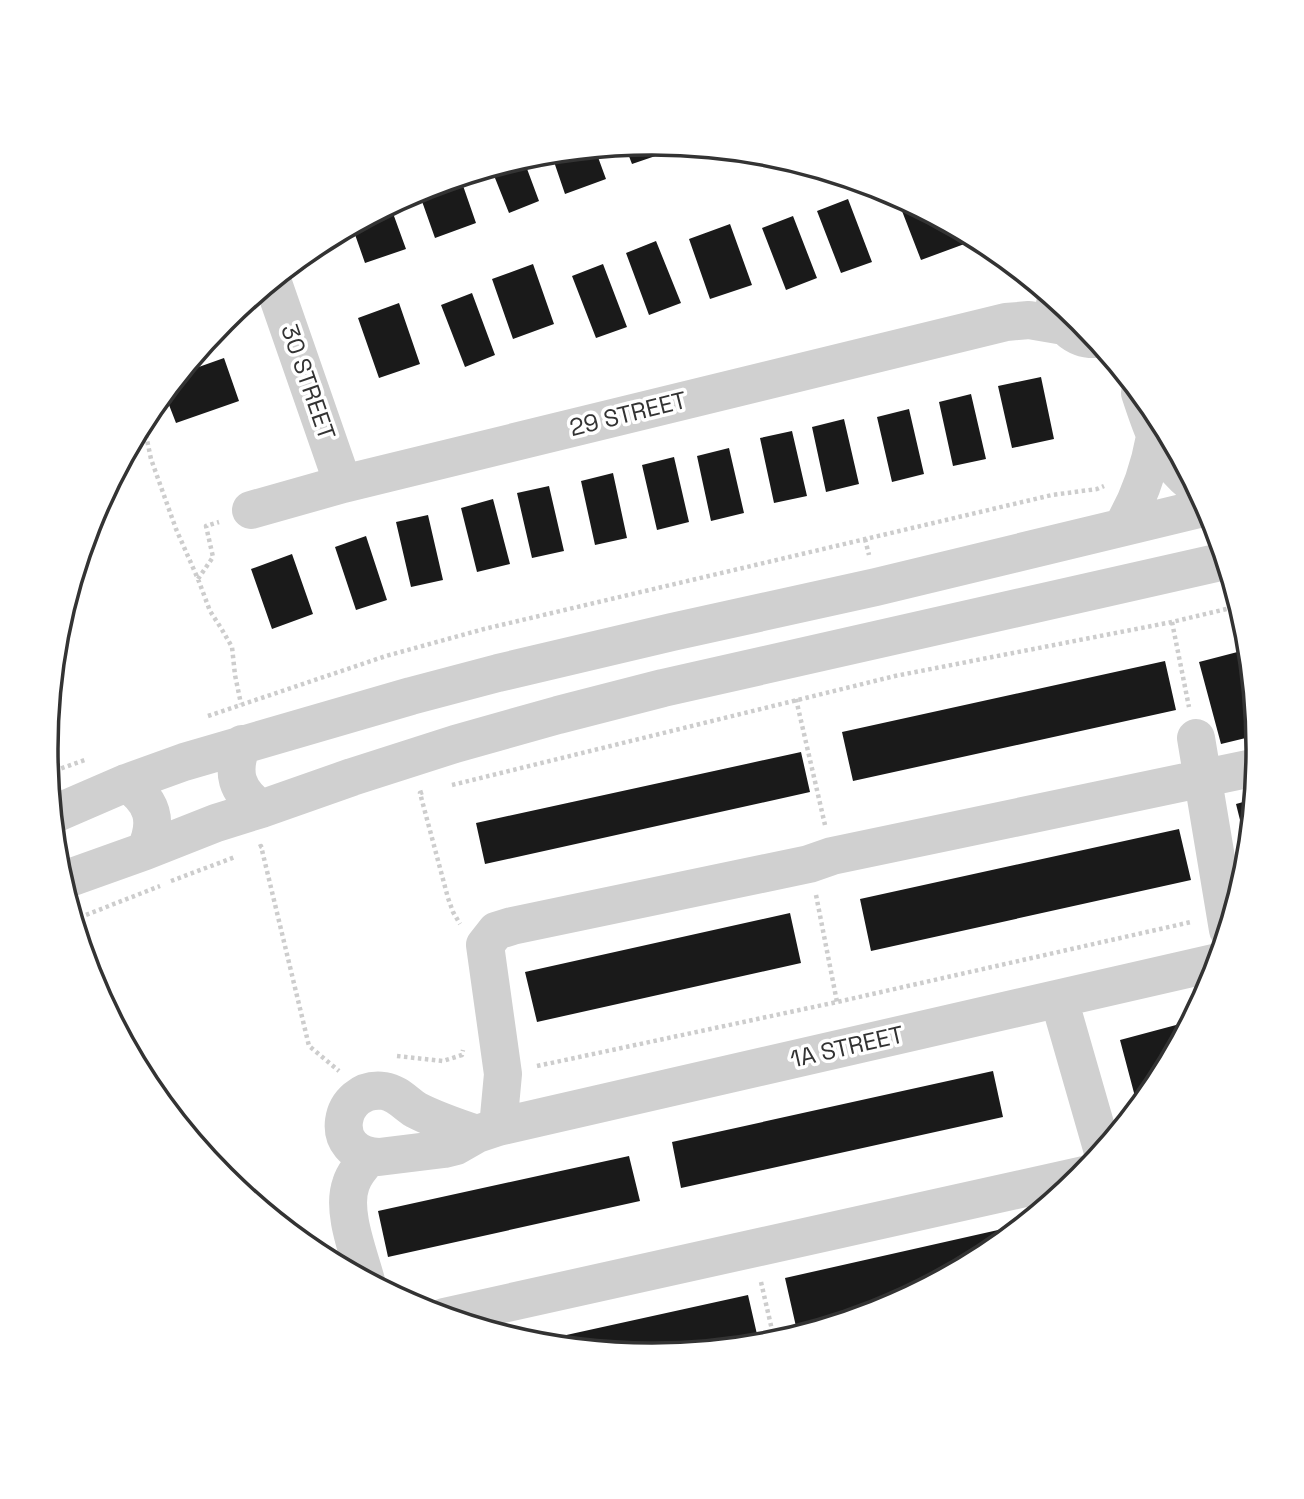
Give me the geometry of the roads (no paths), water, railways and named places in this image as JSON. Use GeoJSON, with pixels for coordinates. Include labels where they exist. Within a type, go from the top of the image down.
{"type":"FeatureCollection","features":[{"type":"Feature","properties":{"kind":"street","name":"30 STREET"},"geometry":{"type":"LineString","coordinates":[[276,290],[343,484]]}},
{"type":"Feature","properties":{"kind":"street","name":"29 STREET"},"geometry":{"type":"LineString","coordinates":[[251,510],[343,484],[1006,321],[1066,323]]}},
{"type":"Feature","properties":{"kind":"street"},"geometry":{"type":"LineString","coordinates":[[1152,429],[1175,468]]}},
{"type":"Feature","properties":{"kind":"street"},"geometry":{"type":"LineString","coordinates":[[1122,527],[1147,475],[1155,437]]}},
{"type":"Feature","properties":{"kind":"street"},"geometry":{"type":"LineString","coordinates":[[61,811],[184,762],[498,673],[1196,511]]}},
{"type":"Feature","properties":{"kind":"street"},"geometry":{"type":"LineString","coordinates":[[72,877],[216,823],[352,777],[558,715],[690,682],[1216,563]]}},
{"type":"Feature","properties":{"kind":"street"},"geometry":{"type":"LineString","coordinates":[[1195,738],[1225,908]]}},
{"type":"Feature","properties":{"kind":"street"},"geometry":{"type":"LineString","coordinates":[[242,744],[236,773],[240,788],[249,801],[261,809]]}},
{"type":"Feature","properties":{"kind":"street"},"geometry":{"type":"LineString","coordinates":[[363,1268],[348,1213],[348,1198],[351,1184],[369,1157],[359,1153],[345,1138],[344,1116],[348,1107],[365,1093],[386,1091],[396,1094],[415,1109],[453,1126],[488,1130],[503,1074],[485,945],[496,931],[1245,770]]}},
{"type":"Feature","properties":{"kind":"street"},"geometry":{"type":"LineString","coordinates":[[126,783],[139,792],[149,805],[153,820],[152,836],[145,851]]}},
{"type":"Feature","properties":{"kind":"street","name":"1A STREET"},"geometry":{"type":"LineString","coordinates":[[369,1157],[444,1149],[488,1130],[1206,965]]}},
{"type":"Feature","properties":{"kind":"street"},"geometry":{"type":"LineString","coordinates":[[1059,999],[1100,1140]]}},
{"type":"Feature","properties":{"kind":"street"},"geometry":{"type":"LineString","coordinates":[[463,1313],[1061,1180]]}}]}
